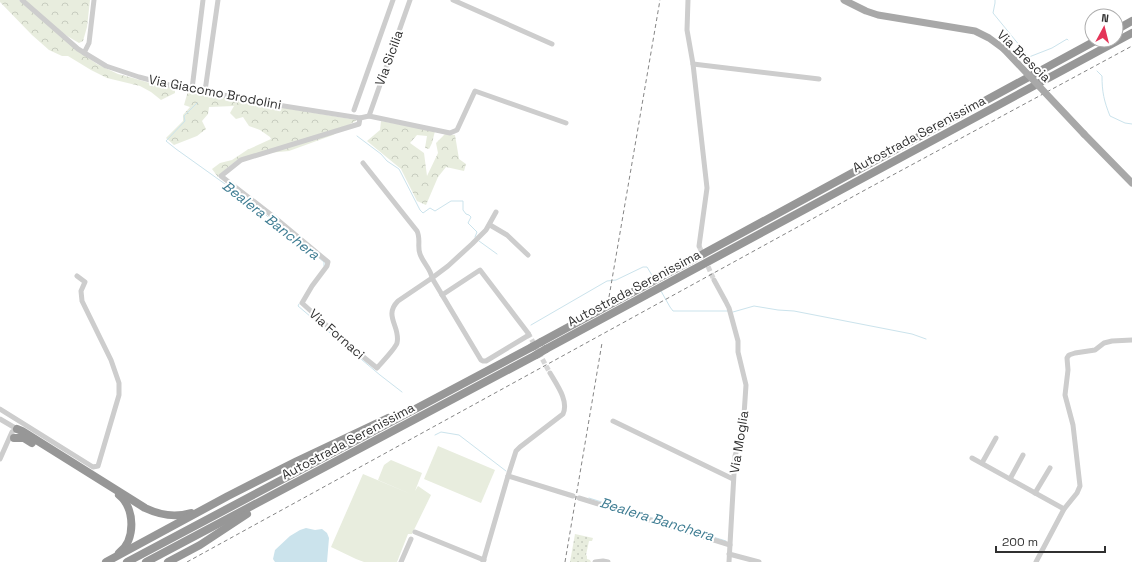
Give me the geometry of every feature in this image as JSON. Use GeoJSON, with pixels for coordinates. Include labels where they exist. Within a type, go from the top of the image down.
{"type":"FeatureCollection","features":[{"type":"Feature","properties":{"kind":"highway","name":"Autostrada Serenissima"},"geometry":{"type":"LineString","coordinates":[[127,562],[482,374],[534,351],[546,349],[1132,33]]}},
{"type":"Feature","properties":{"kind":"highway","name":"Autostrada Serenissima"},"geometry":{"type":"LineString","coordinates":[[146,562],[297,482],[534,351],[541,342],[1084,47]]}},
{"type":"Feature","properties":{"kind":"highway"},"geometry":{"type":"LineString","coordinates":[[17,429],[145,508],[166,516],[177,516],[197,511],[297,461],[482,374]]}},
{"type":"Feature","properties":{"kind":"highway"},"geometry":{"type":"LineString","coordinates":[[17,429],[122,498],[127,506],[132,523],[130,534],[122,550],[107,562]]}},
{"type":"Feature","properties":{"kind":"highway"},"geometry":{"type":"LineString","coordinates":[[14,438],[24,438],[34,444],[43,446]]}},
{"type":"Feature","properties":{"kind":"highway"},"geometry":{"type":"LineString","coordinates":[[168,562],[200,545],[242,517],[284,494],[297,482]]}},
{"type":"Feature","properties":{"kind":"highway"},"geometry":{"type":"LineString","coordinates":[[107,562],[228,496]]}},
{"type":"Feature","properties":{"kind":"main road","name":"Via Brescia"},"geometry":{"type":"LineString","coordinates":[[844,0],[878,15],[975,31],[990,38],[1004,49],[1132,183]]}},
{"type":"Feature","properties":{"kind":"street","name":"Via Giacomo Brodolini"},"geometry":{"type":"LineString","coordinates":[[22,0],[78,49],[106,66],[138,77],[180,88],[360,118]]}},
{"type":"Feature","properties":{"kind":"street"},"geometry":{"type":"LineString","coordinates":[[84,53],[89,43],[94,0]]}},
{"type":"Feature","properties":{"kind":"street"},"geometry":{"type":"LineString","coordinates":[[192,89],[203,0]]}},
{"type":"Feature","properties":{"kind":"street"},"geometry":{"type":"LineString","coordinates":[[205,91],[218,0]]}},
{"type":"Feature","properties":{"kind":"street","name":"Via Sicilia"},"geometry":{"type":"LineString","coordinates":[[354,110],[393,0]]}},
{"type":"Feature","properties":{"kind":"street","name":"Via Sicilia"},"geometry":{"type":"LineString","coordinates":[[369,116],[410,0]]}},
{"type":"Feature","properties":{"kind":"street"},"geometry":{"type":"LineString","coordinates":[[453,0],[552,44]]}},
{"type":"Feature","properties":{"kind":"street"},"geometry":{"type":"LineString","coordinates":[[688,0],[688,30],[707,188],[699,246]]}},
{"type":"Feature","properties":{"kind":"street"},"geometry":{"type":"LineString","coordinates":[[693,64],[819,79]]}},
{"type":"Feature","properties":{"kind":"street"},"geometry":{"type":"LineString","coordinates":[[343,115],[354,110],[360,118],[369,116],[450,132],[457,130],[476,91],[566,123]]}},
{"type":"Feature","properties":{"kind":"street","name":"Via Fornaci"},"geometry":{"type":"LineString","coordinates":[[360,118],[359,124],[242,160],[221,176],[274,217],[328,262],[327,266],[312,286],[302,303],[345,342],[377,368],[397,342],[392,314],[394,304],[432,278]]}},
{"type":"Feature","properties":{"kind":"street"},"geometry":{"type":"LineString","coordinates":[[363,163],[417,231],[419,236],[420,253],[432,275],[432,278],[442,295],[481,360],[486,361],[529,334],[480,270],[442,295]]}},
{"type":"Feature","properties":{"kind":"street"},"geometry":{"type":"LineString","coordinates":[[432,278],[448,266],[486,230],[496,212]]}},
{"type":"Feature","properties":{"kind":"street"},"geometry":{"type":"LineString","coordinates":[[490,224],[507,235],[528,255]]}},
{"type":"Feature","properties":{"kind":"street"},"geometry":{"type":"LineString","coordinates":[[0,409],[93,467],[98,466],[119,395],[119,383],[107,350],[82,301],[81,291],[85,282],[77,276]]}},
{"type":"Feature","properties":{"kind":"street","name":"Via Moglia"},"geometry":{"type":"LineString","coordinates":[[714,280],[726,302],[729,311],[738,341],[738,352],[746,385],[744,430],[735,456],[729,562]]}},
{"type":"Feature","properties":{"kind":"street"},"geometry":{"type":"LineString","coordinates":[[1036,562],[1064,509],[1077,493],[1080,486],[1072,423],[1065,395],[1068,370],[1067,358],[1069,355],[1075,353],[1095,350],[1104,343],[1132,340]]}},
{"type":"Feature","properties":{"kind":"street"},"geometry":{"type":"LineString","coordinates":[[415,532],[483,561],[516,451],[563,414],[565,410],[563,397],[550,373]]}},
{"type":"Feature","properties":{"kind":"street"},"geometry":{"type":"LineString","coordinates":[[0,419],[17,429]]}},
{"type":"Feature","properties":{"kind":"street"},"geometry":{"type":"LineString","coordinates":[[613,421],[733,479]]}},
{"type":"Feature","properties":{"kind":"street"},"geometry":{"type":"LineString","coordinates":[[6,447],[14,438],[17,429]]}},
{"type":"Feature","properties":{"kind":"street"},"geometry":{"type":"LineString","coordinates":[[0,459],[12,432],[17,429]]}},
{"type":"Feature","properties":{"kind":"street"},"geometry":{"type":"LineString","coordinates":[[982,463],[996,438]]}},
{"type":"Feature","properties":{"kind":"street"},"geometry":{"type":"LineString","coordinates":[[1010,479],[1022,455]]}},
{"type":"Feature","properties":{"kind":"street"},"geometry":{"type":"LineString","coordinates":[[972,458],[1064,509]]}},
{"type":"Feature","properties":{"kind":"street"},"geometry":{"type":"LineString","coordinates":[[1035,493],[1050,468]]}},
{"type":"Feature","properties":{"kind":"street"},"geometry":{"type":"LineString","coordinates":[[508,476],[573,496]]}},
{"type":"Feature","properties":{"kind":"street"},"geometry":{"type":"LineString","coordinates":[[579,498],[730,544]]}},
{"type":"Feature","properties":{"kind":"street"},"geometry":{"type":"LineString","coordinates":[[402,562],[411,539]]}},
{"type":"Feature","properties":{"kind":"street"},"geometry":{"type":"LineString","coordinates":[[729,554],[759,562]]}},
{"type":"Feature","properties":{"kind":"street"},"geometry":{"type":"LineString","coordinates":[[595,562],[608,562]]}},
{"type":"Feature","properties":{"kind":"green space"},"geometry":{"type":"Polygon","coordinates":[[[0,0],[19,0],[21,2],[22,0],[90,0],[87,27],[83,41],[79,43],[52,27],[76,49],[97,64],[118,74],[153,84],[166,86],[175,90],[175,93],[161,100],[140,86],[107,78],[68,56],[62,56],[49,50],[32,35],[0,2],[0,0]]]}},
{"type":"Feature","properties":{"kind":"green space"},"geometry":{"type":"Polygon","coordinates":[[[188,91],[357,120],[333,135],[289,151],[257,154],[240,158],[218,177],[212,169],[220,163],[232,160],[247,150],[271,139],[260,130],[249,126],[243,117],[236,119],[230,113],[234,106],[209,107],[208,114],[202,121],[206,129],[197,136],[174,145],[166,138],[183,121],[183,115],[190,107],[184,105],[188,91]]]}},
{"type":"Feature","properties":{"kind":"green space"},"geometry":{"type":"Polygon","coordinates":[[[381,121],[435,131],[429,149],[425,148],[427,136],[417,135],[410,143],[424,153],[427,176],[438,153],[436,143],[445,134],[455,135],[459,159],[466,164],[464,171],[446,167],[438,177],[426,205],[417,201],[401,169],[367,141],[380,130],[381,121]]]}},
{"type":"Feature","properties":{"kind":"green space"},"geometry":{"type":"Polygon","coordinates":[[[438,446],[495,470],[481,503],[424,479],[438,446]]]}},
{"type":"Feature","properties":{"kind":"green space"},"geometry":{"type":"Polygon","coordinates":[[[391,460],[422,473],[415,491],[418,486],[431,495],[412,534],[408,534],[397,562],[364,562],[331,547],[363,474],[413,495],[378,480],[384,465],[391,460]]]}},
{"type":"Feature","properties":{"kind":"green space"},"geometry":{"type":"Polygon","coordinates":[[[575,534],[593,538],[592,541],[589,541],[586,555],[587,559],[591,562],[570,562],[575,534]]]}},
{"type":"Feature","properties":{"kind":"water"},"geometry":{"type":"Polygon","coordinates":[[[306,528],[315,530],[322,529],[327,533],[329,538],[327,562],[275,562],[273,559],[275,550],[290,536],[306,528]]]}},
{"type":"Feature","properties":{"kind":"waterway"},"geometry":{"type":"LineString","coordinates":[[995,0],[993,13],[1029,57],[1052,48],[1067,39],[1068,40]]}},
{"type":"Feature","properties":{"kind":"waterway"},"geometry":{"type":"LineString","coordinates":[[1097,71],[1102,76],[1102,87],[1110,116],[1125,123],[1132,124]]}},
{"type":"Feature","properties":{"kind":"waterway","name":"Bealera Banchera"},"geometry":{"type":"LineString","coordinates":[[197,103],[184,116],[185,121],[166,141],[246,199],[324,262],[324,266]]}},
{"type":"Feature","properties":{"kind":"waterway"},"geometry":{"type":"LineString","coordinates":[[357,136],[399,169],[423,213],[430,208],[435,211],[451,201],[463,201],[463,210],[471,217],[468,223],[477,232],[475,237]]}},
{"type":"Feature","properties":{"kind":"waterway"},"geometry":{"type":"LineString","coordinates":[[479,241],[497,254]]}},
{"type":"Feature","properties":{"kind":"waterway"},"geometry":{"type":"LineString","coordinates":[[531,325],[607,281],[616,280],[643,267],[647,267],[653,277]]}},
{"type":"Feature","properties":{"kind":"waterway"},"geometry":{"type":"LineString","coordinates":[[661,291],[673,311],[728,311]]}},
{"type":"Feature","properties":{"kind":"waterway","name":"Bealera Banchera"},"geometry":{"type":"LineString","coordinates":[[299,304],[298,306],[402,392]]}},
{"type":"Feature","properties":{"kind":"waterway"},"geometry":{"type":"LineString","coordinates":[[733,312],[754,306],[794,311],[912,334],[926,339]]}},
{"type":"Feature","properties":{"kind":"waterway","name":"Bealera Banchera"},"geometry":{"type":"LineString","coordinates":[[435,435],[441,432],[459,435],[506,471]]}},
{"type":"Feature","properties":{"kind":"waterway","name":"Bealera Banchera"},"geometry":{"type":"LineString","coordinates":[[589,498],[726,541]]}},
{"type":"Feature","properties":{"kind":"tunnel"},"geometry":{"type":"LineString","coordinates":[[699,246],[714,280]]}},
{"type":"Feature","properties":{"kind":"tunnel"},"geometry":{"type":"LineString","coordinates":[[528,333],[550,373]]}},
{"type":"Feature","properties":{"kind":"railway"},"geometry":{"type":"LineString","coordinates":[[609,297],[660,0]]}},
{"type":"Feature","properties":{"kind":"railway"},"geometry":{"type":"LineString","coordinates":[[187,562],[865,190],[1132,46]]}},
{"type":"Feature","properties":{"kind":"railway"},"geometry":{"type":"LineString","coordinates":[[565,562],[602,343]]}}]}
